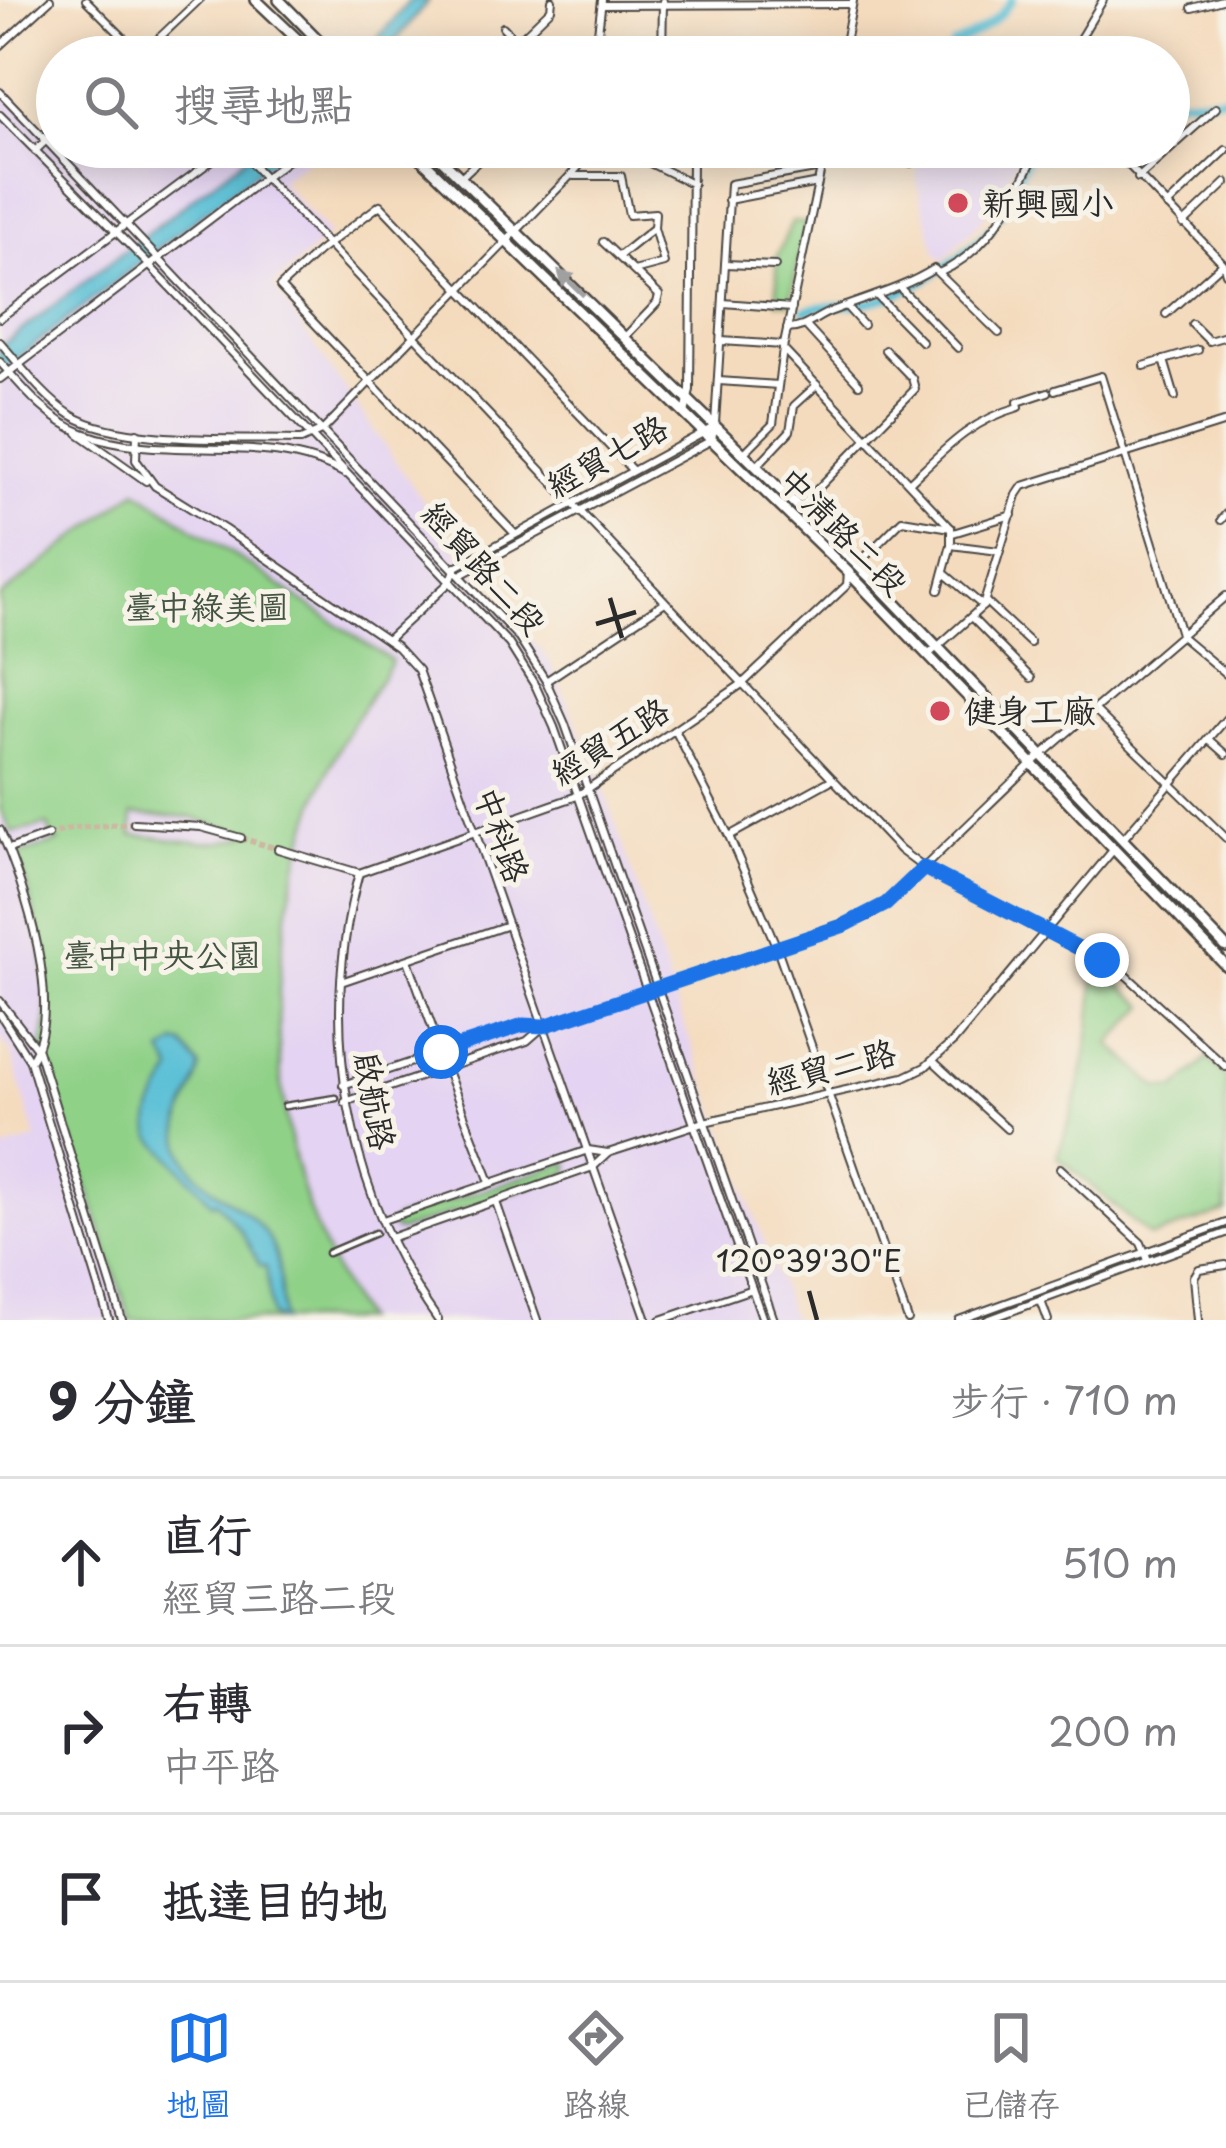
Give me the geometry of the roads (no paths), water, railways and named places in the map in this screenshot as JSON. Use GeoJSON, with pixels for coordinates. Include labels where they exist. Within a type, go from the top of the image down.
{"type":"FeatureCollection","features":[{"type":"Feature","properties":{"kind":"main road"},"geometry":{"type":"LineString","coordinates":[[256,0],[294,36]]}},
{"type":"Feature","properties":{"kind":"main road"},"geometry":{"type":"LineString","coordinates":[[279,0],[314,36]]}},
{"type":"Feature","properties":{"kind":"main road","name":"中清路二段"},"geometry":{"type":"LineString","coordinates":[[431,168],[708,429],[800,508],[852,568],[1119,844],[1226,966]]}},
{"type":"Feature","properties":{"kind":"main road","name":"中清路二段"},"geometry":{"type":"LineString","coordinates":[[452,168],[624,338],[687,409]]}},
{"type":"Feature","properties":{"kind":"main road","name":"中清路二段"},"geometry":{"type":"LineString","coordinates":[[708,429],[712,440],[852,568]]}},
{"type":"Feature","properties":{"kind":"main road","name":"中清路二段"},"geometry":{"type":"LineString","coordinates":[[1119,844],[1226,947]]}},
{"type":"Feature","properties":{"kind":"street"},"geometry":{"type":"LineString","coordinates":[[0,46],[50,0]]}},
{"type":"Feature","properties":{"kind":"street"},"geometry":{"type":"LineString","coordinates":[[86,0],[121,36]]}},
{"type":"Feature","properties":{"kind":"street"},"geometry":{"type":"LineString","coordinates":[[162,36],[199,0]]}},
{"type":"Feature","properties":{"kind":"street"},"geometry":{"type":"LineString","coordinates":[[523,36],[551,9],[552,0]]}},
{"type":"Feature","properties":{"kind":"street"},"geometry":{"type":"LineString","coordinates":[[1082,36],[1103,0]]}},
{"type":"Feature","properties":{"kind":"street"},"geometry":{"type":"LineString","coordinates":[[1192,8],[1222,0]]}},
{"type":"Feature","properties":{"kind":"street"},"geometry":{"type":"LineString","coordinates":[[598,36],[602,2],[853,2],[846,36]]}},
{"type":"Feature","properties":{"kind":"street"},"geometry":{"type":"LineString","coordinates":[[662,36],[663,2]]}},
{"type":"Feature","properties":{"kind":"street"},"geometry":{"type":"LineString","coordinates":[[503,27],[513,36]]}},
{"type":"Feature","properties":{"kind":"street"},"geometry":{"type":"LineString","coordinates":[[0,92],[36,131]]}},
{"type":"Feature","properties":{"kind":"street"},"geometry":{"type":"LineString","coordinates":[[1190,131],[1216,108]]}},
{"type":"Feature","properties":{"kind":"street"},"geometry":{"type":"LineString","coordinates":[[0,116],[35,151]]}},
{"type":"Feature","properties":{"kind":"street"},"geometry":{"type":"LineString","coordinates":[[1167,206],[1226,150]]}},
{"type":"Feature","properties":{"kind":"street"},"geometry":{"type":"LineString","coordinates":[[52,168],[117,232]]}},
{"type":"Feature","properties":{"kind":"street"},"geometry":{"type":"LineString","coordinates":[[71,168],[127,225]]}},
{"type":"Feature","properties":{"kind":"street"},"geometry":{"type":"LineString","coordinates":[[0,318],[207,168]]}},
{"type":"Feature","properties":{"kind":"street"},"geometry":{"type":"LineString","coordinates":[[255,168],[900,850],[924,868],[1126,975],[1226,1067]]}},
{"type":"Feature","properties":{"kind":"street"},"geometry":{"type":"LineString","coordinates":[[0,379],[273,168]]}},
{"type":"Feature","properties":{"kind":"street"},"geometry":{"type":"LineString","coordinates":[[461,177],[471,168]]}},
{"type":"Feature","properties":{"kind":"street"},"geometry":{"type":"LineString","coordinates":[[353,479],[295,453],[416,339],[577,168]]}},
{"type":"Feature","properties":{"kind":"street"},"geometry":{"type":"LineString","coordinates":[[660,168],[692,184]]}},
{"type":"Feature","properties":{"kind":"street"},"geometry":{"type":"LineString","coordinates":[[687,409],[692,168]]}},
{"type":"Feature","properties":{"kind":"street"},"geometry":{"type":"LineString","coordinates":[[708,429],[718,381],[730,184],[821,168],[783,347],[773,424],[742,454]]}},
{"type":"Feature","properties":{"kind":"street"},"geometry":{"type":"LineString","coordinates":[[787,329],[806,326],[825,313],[961,264],[1000,224],[1028,168]]}},
{"type":"Feature","properties":{"kind":"street"},"geometry":{"type":"LineString","coordinates":[[1131,168],[1225,269],[1166,314]]}},
{"type":"Feature","properties":{"kind":"street"},"geometry":{"type":"LineString","coordinates":[[1138,178],[1149,168]]}},
{"type":"Feature","properties":{"kind":"street"},"geometry":{"type":"LineString","coordinates":[[570,176],[621,176],[629,214],[655,213],[664,262],[634,271]]}},
{"type":"Feature","properties":{"kind":"street"},"geometry":{"type":"LineString","coordinates":[[728,200],[818,183]]}},
{"type":"Feature","properties":{"kind":"street"},"geometry":{"type":"LineString","coordinates":[[1184,224],[1226,183]]}},
{"type":"Feature","properties":{"kind":"street"},"geometry":{"type":"LineString","coordinates":[[515,534],[280,287],[380,205],[632,470]]}},
{"type":"Feature","properties":{"kind":"street","name":"經貿路二段"},"geometry":{"type":"LineString","coordinates":[[127,225],[456,567],[518,637],[546,681],[774,1320]]}},
{"type":"Feature","properties":{"kind":"street"},"geometry":{"type":"LineString","coordinates":[[619,256],[654,227]]}},
{"type":"Feature","properties":{"kind":"street","name":"經貿路二段"},"geometry":{"type":"LineString","coordinates":[[117,232],[451,580],[509,644],[536,687],[763,1320]]}},
{"type":"Feature","properties":{"kind":"street"},"geometry":{"type":"LineString","coordinates":[[603,242],[659,295],[657,304],[624,338]]}},
{"type":"Feature","properties":{"kind":"street"},"geometry":{"type":"LineString","coordinates":[[725,264],[775,266]]}},
{"type":"Feature","properties":{"kind":"street"},"geometry":{"type":"LineString","coordinates":[[937,271],[999,333]]}},
{"type":"Feature","properties":{"kind":"street"},"geometry":{"type":"LineString","coordinates":[[900,289],[958,348]]}},
{"type":"Feature","properties":{"kind":"street"},"geometry":{"type":"LineString","coordinates":[[877,296],[922,342]]}},
{"type":"Feature","properties":{"kind":"street"},"geometry":{"type":"LineString","coordinates":[[723,303],[792,308]]}},
{"type":"Feature","properties":{"kind":"street"},"geometry":{"type":"LineString","coordinates":[[846,306],[863,326]]}},
{"type":"Feature","properties":{"kind":"street"},"geometry":{"type":"LineString","coordinates":[[1192,324],[1209,341],[1226,336]]}},
{"type":"Feature","properties":{"kind":"street"},"geometry":{"type":"LineString","coordinates":[[806,326],[860,384]]}},
{"type":"Feature","properties":{"kind":"street"},"geometry":{"type":"LineString","coordinates":[[721,341],[783,347],[910,482],[952,531],[939,590]]}},
{"type":"Feature","properties":{"kind":"street"},"geometry":{"type":"LineString","coordinates":[[0,342],[68,412],[88,423],[137,433],[314,439]]}},
{"type":"Feature","properties":{"kind":"street"},"geometry":{"type":"LineString","coordinates":[[800,508],[915,389],[912,378],[885,350]]}},
{"type":"Feature","properties":{"kind":"street"},"geometry":{"type":"LineString","coordinates":[[1144,366],[1198,350]]}},
{"type":"Feature","properties":{"kind":"street"},"geometry":{"type":"LineString","coordinates":[[1164,360],[1175,397]]}},
{"type":"Feature","properties":{"kind":"street","name":"中科路"},"geometry":{"type":"LineString","coordinates":[[0,362],[60,421],[410,657],[425,685],[647,1320]]}},
{"type":"Feature","properties":{"kind":"street"},"geometry":{"type":"LineString","coordinates":[[910,482],[966,430],[994,412],[1101,376],[1182,637],[1226,674]]}},
{"type":"Feature","properties":{"kind":"street"},"geometry":{"type":"LineString","coordinates":[[718,381],[778,385]]}},
{"type":"Feature","properties":{"kind":"street"},"geometry":{"type":"LineString","coordinates":[[756,467],[790,430],[794,406],[817,385]]}},
{"type":"Feature","properties":{"kind":"street","name":"中科路"},"geometry":{"type":"LineString","coordinates":[[60,421],[82,433],[136,444],[295,453]]}},
{"type":"Feature","properties":{"kind":"street"},"geometry":{"type":"LineString","coordinates":[[932,651],[984,603],[1023,486],[1226,422]]}},
{"type":"Feature","properties":{"kind":"street","name":"經貿七路"},"geometry":{"type":"LineString","coordinates":[[451,580],[456,567],[708,429]]}},
{"type":"Feature","properties":{"kind":"street"},"geometry":{"type":"LineString","coordinates":[[137,433],[138,465],[154,486]]}},
{"type":"Feature","properties":{"kind":"street","name":"經貿七路"},"geometry":{"type":"LineString","coordinates":[[386,640],[451,580],[712,440]]}},
{"type":"Feature","properties":{"kind":"street"},"geometry":{"type":"LineString","coordinates":[[952,531],[1012,515]]}},
{"type":"Feature","properties":{"kind":"street","name":"經貿五路"},"geometry":{"type":"LineString","coordinates":[[359,873],[577,796],[742,684],[847,585],[852,568],[902,520],[952,531]]}},
{"type":"Feature","properties":{"kind":"street"},"geometry":{"type":"LineString","coordinates":[[951,545],[999,551]]}},
{"type":"Feature","properties":{"kind":"street"},"geometry":{"type":"LineString","coordinates":[[944,573],[1030,643]]}},
{"type":"Feature","properties":{"kind":"street"},"geometry":{"type":"LineString","coordinates":[[343,1085],[523,1025],[544,1026],[867,916],[886,904],[1038,759],[1226,596]]}},
{"type":"Feature","properties":{"kind":"street"},"geometry":{"type":"LineString","coordinates":[[546,681],[665,602]]}},
{"type":"Feature","properties":{"kind":"street"},"geometry":{"type":"LineString","coordinates":[[971,617],[1031,678]]}},
{"type":"Feature","properties":{"kind":"street"},"geometry":{"type":"LineString","coordinates":[[1095,710],[1226,838]]}},
{"type":"Feature","properties":{"kind":"street","name":"經貿二路"},"geometry":{"type":"LineString","coordinates":[[390,1238],[593,1167],[608,1153],[704,1122],[904,1077],[933,1061],[1226,719]]}},
{"type":"Feature","properties":{"kind":"street"},"geometry":{"type":"LineString","coordinates":[[675,730],[729,836],[777,948],[908,1320]]}},
{"type":"Feature","properties":{"kind":"street"},"geometry":{"type":"LineString","coordinates":[[1209,740],[1226,754]]}},
{"type":"Feature","properties":{"kind":"street"},"geometry":{"type":"LineString","coordinates":[[729,836],[833,779]]}},
{"type":"Feature","properties":{"kind":"street"},"geometry":{"type":"LineString","coordinates":[[134,823],[201,826],[242,838]]}},
{"type":"Feature","properties":{"kind":"street"},"geometry":{"type":"LineString","coordinates":[[0,830],[28,904],[37,959],[44,1019],[38,1050],[30,1061]]}},
{"type":"Feature","properties":{"kind":"street"},"geometry":{"type":"LineString","coordinates":[[4,850],[49,835]]}},
{"type":"Feature","properties":{"kind":"street"},"geometry":{"type":"LineString","coordinates":[[278,849],[359,873]]}},
{"type":"Feature","properties":{"kind":"street","name":"啟航路"},"geometry":{"type":"LineString","coordinates":[[359,873],[349,909],[340,982],[345,1102],[382,1220],[438,1320]]}},
{"type":"Feature","properties":{"kind":"street"},"geometry":{"type":"LineString","coordinates":[[340,982],[509,925]]}},
{"type":"Feature","properties":{"kind":"street"},"geometry":{"type":"LineString","coordinates":[[408,960],[441,1052]]}},
{"type":"Feature","properties":{"kind":"street"},"geometry":{"type":"LineString","coordinates":[[0,1001],[38,1050],[122,1320]]}},
{"type":"Feature","properties":{"kind":"street"},"geometry":{"type":"LineString","coordinates":[[0,1014],[30,1061],[109,1320]]}},
{"type":"Feature","properties":{"kind":"street"},"geometry":{"type":"LineString","coordinates":[[345,1102],[527,1041],[544,1026]]}},
{"type":"Feature","properties":{"kind":"street"},"geometry":{"type":"LineString","coordinates":[[933,1061],[1006,1129]]}},
{"type":"Feature","properties":{"kind":"street"},"geometry":{"type":"LineString","coordinates":[[446,1067],[490,1182]]}},
{"type":"Feature","properties":{"kind":"street"},"geometry":{"type":"LineString","coordinates":[[285,1106],[336,1098]]}},
{"type":"Feature","properties":{"kind":"street","name":"經貿二路"},"geometry":{"type":"LineString","coordinates":[[382,1220],[588,1150],[608,1153]]}},
{"type":"Feature","properties":{"kind":"street"},"geometry":{"type":"LineString","coordinates":[[1060,1168],[1147,1256]]}},
{"type":"Feature","properties":{"kind":"street"},"geometry":{"type":"LineString","coordinates":[[496,1202],[537,1320]]}},
{"type":"Feature","properties":{"kind":"street"},"geometry":{"type":"LineString","coordinates":[[987,1320],[1226,1223]]}},
{"type":"Feature","properties":{"kind":"street"},"geometry":{"type":"LineString","coordinates":[[328,1253],[375,1233]]}},
{"type":"Feature","properties":{"kind":"street"},"geometry":{"type":"LineString","coordinates":[[959,1320],[1226,1233]]}},
{"type":"Feature","properties":{"kind":"street"},"geometry":{"type":"LineString","coordinates":[[1198,1320],[1196,1273],[1226,1265]]}},
{"type":"Feature","properties":{"kind":"street"},"geometry":{"type":"LineString","coordinates":[[662,1320],[752,1289]]}},
{"type":"Feature","properties":{"kind":"street"},"geometry":{"type":"LineString","coordinates":[[1041,1300],[1048,1320]]}},
{"type":"Feature","properties":{"kind":"water"},"geometry":{"type":"Polygon","coordinates":[[[410,0],[429,0],[400,36],[380,36],[410,0]]]}},
{"type":"Feature","properties":{"kind":"water"},"geometry":{"type":"Polygon","coordinates":[[[232,168],[261,168],[0,372],[0,347],[232,168]]]}},
{"type":"Feature","properties":{"kind":"water"},"geometry":{"type":"Polygon","coordinates":[[[176,1043],[200,1067],[180,1128],[184,1154],[204,1181],[259,1225],[269,1239],[279,1268],[283,1320],[272,1316],[266,1267],[260,1266],[242,1233],[152,1137],[152,1111],[173,1071],[163,1053],[176,1043]]]}},
{"type":"Feature","properties":{"kind":"waterway"},"geometry":{"type":"LineString","coordinates":[[972,36],[1012,0]]}},
{"type":"Feature","properties":{"kind":"waterway"},"geometry":{"type":"LineString","coordinates":[[1190,99],[1226,97]]}},
{"type":"Feature","properties":{"kind":"waterway"},"geometry":{"type":"LineString","coordinates":[[1000,215],[1023,168]]}},
{"type":"Feature","properties":{"kind":"waterway"},"geometry":{"type":"LineString","coordinates":[[805,311],[878,300],[914,286],[948,265],[991,228]]}},
{"type":"Feature","properties":{"kind":"tunnel"},"geometry":{"type":"LineString","coordinates":[[48,835],[134,823]]}},
{"type":"Feature","properties":{"kind":"tunnel"},"geometry":{"type":"LineString","coordinates":[[241,838],[278,849]]}},
{"type":"Feature","properties":{"kind":"place","name":"新興國小"},"geometry":{"type":"Point","coordinates":[958,203]}},
{"type":"Feature","properties":{"kind":"place","name":"健身工廠"},"geometry":{"type":"Point","coordinates":[940,711]}},
{"type":"Feature","properties":{"kind":"park label","name":"臺中綠美圖"},"geometry":{"type":"Point","coordinates":[207,607]}},
{"type":"Feature","properties":{"kind":"park label","name":"臺中中央公園"},"geometry":{"type":"Point","coordinates":[162,955]}}]}
